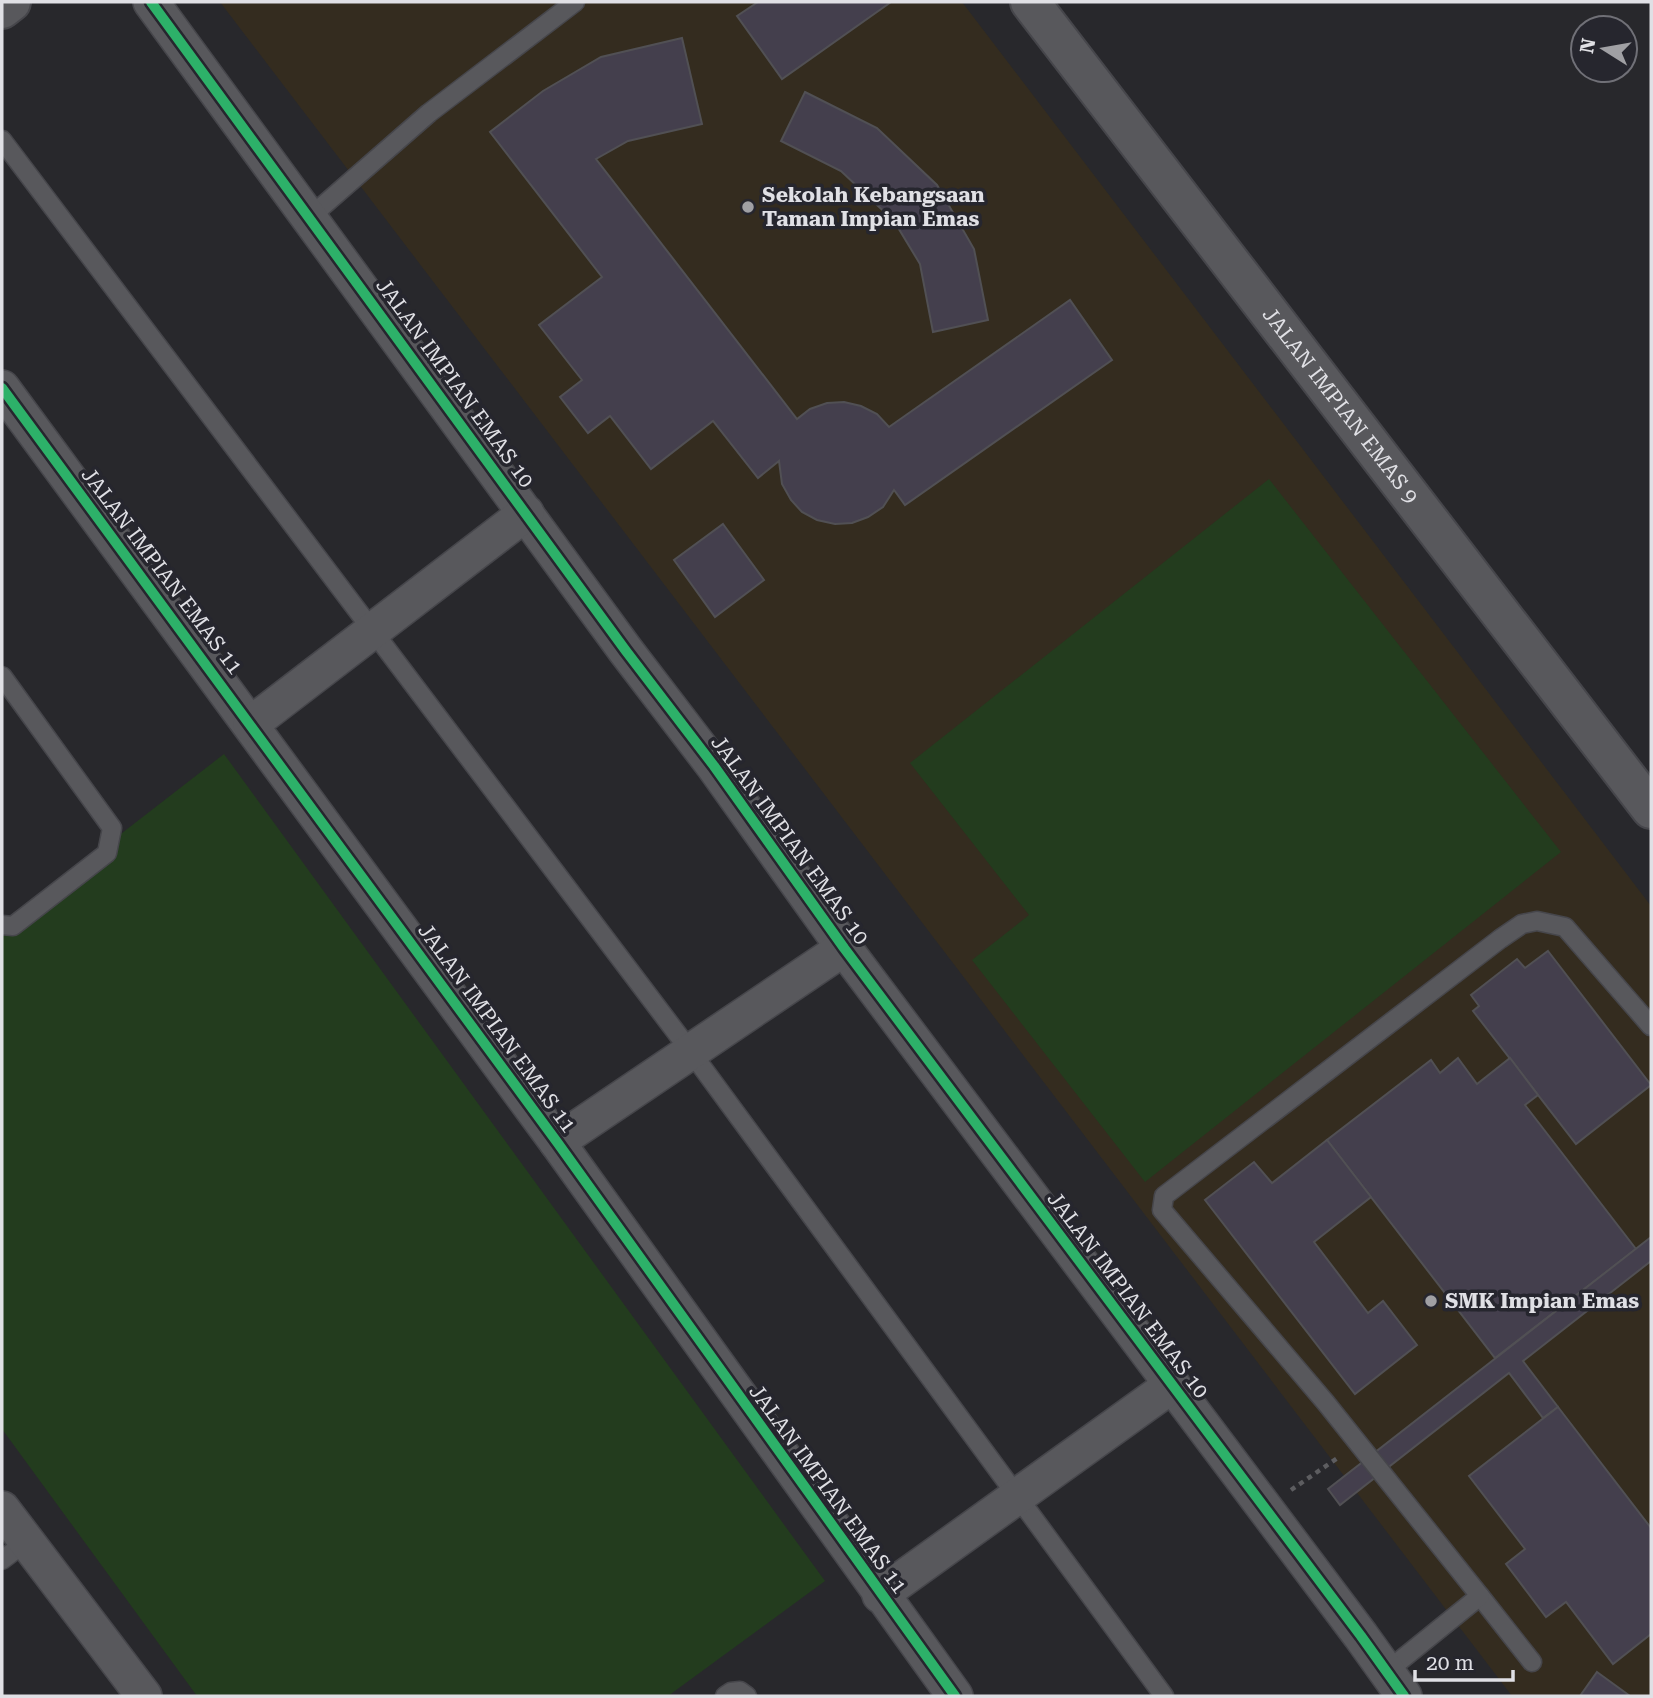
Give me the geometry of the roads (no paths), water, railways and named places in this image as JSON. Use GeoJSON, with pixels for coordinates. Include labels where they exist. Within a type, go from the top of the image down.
{"type":"FeatureCollection","features":[{"type":"Feature","properties":{"kind":"street"},"geometry":{"type":"LineString","coordinates":[[2,9],[11,2]]}},
{"type":"Feature","properties":{"kind":"street","name":"JALAN IMPIAN EMAS 10"},"geometry":{"type":"LineString","coordinates":[[151,2],[626,651],[714,766],[844,948],[1395,1684]]}},
{"type":"Feature","properties":{"kind":"street","name":"JALAN IMPIAN EMAS 9"},"geometry":{"type":"LineString","coordinates":[[1030,2],[1651,809]]}},
{"type":"Feature","properties":{"kind":"street","name":"JALAN IMPIAN EMAS 11"},"geometry":{"type":"LineString","coordinates":[[2,388],[557,1142],[955,1696]]}},
{"type":"Feature","properties":{"kind":"street"},"geometry":{"type":"LineString","coordinates":[[251,723],[526,513]]}},
{"type":"Feature","properties":{"kind":"street"},"geometry":{"type":"LineString","coordinates":[[557,1142],[844,948]]}},
{"type":"Feature","properties":{"kind":"street"},"geometry":{"type":"LineString","coordinates":[[880,1595],[1172,1385]]}},
{"type":"Feature","properties":{"kind":"street"},"geometry":{"type":"LineString","coordinates":[[2,1509],[14,1551],[144,1696]]}},
{"type":"Feature","properties":{"kind":"lane"},"geometry":{"type":"LineString","coordinates":[[310,217],[429,113],[575,2]]}},
{"type":"Feature","properties":{"kind":"lane"},"geometry":{"type":"LineString","coordinates":[[2,141],[691,1052],[1164,1696]]}},
{"type":"Feature","properties":{"kind":"lane"},"geometry":{"type":"LineString","coordinates":[[2,676],[112,828],[107,853],[13,926],[2,925]]}},
{"type":"Feature","properties":{"kind":"lane"},"geometry":{"type":"LineString","coordinates":[[1532,1662],[1357,1442],[1162,1210],[1164,1196],[1522,924],[1537,921],[1565,927],[1651,1026]]}},
{"type":"Feature","properties":{"kind":"lane"},"geometry":{"type":"LineString","coordinates":[[1395,1684],[1479,1596]]}},
{"type":"Feature","properties":{"kind":"lane"},"geometry":{"type":"LineString","coordinates":[[725,1696],[740,1691],[747,1696]]}},
{"type":"Feature","properties":{"kind":"place","name":"Sekolah Kebangsaan Taman Impian Emas"},"geometry":{"type":"Point","coordinates":[748,207]}},
{"type":"Feature","properties":{"kind":"place","name":"SMK Impian Emas"},"geometry":{"type":"Point","coordinates":[1431,1301]}}]}
